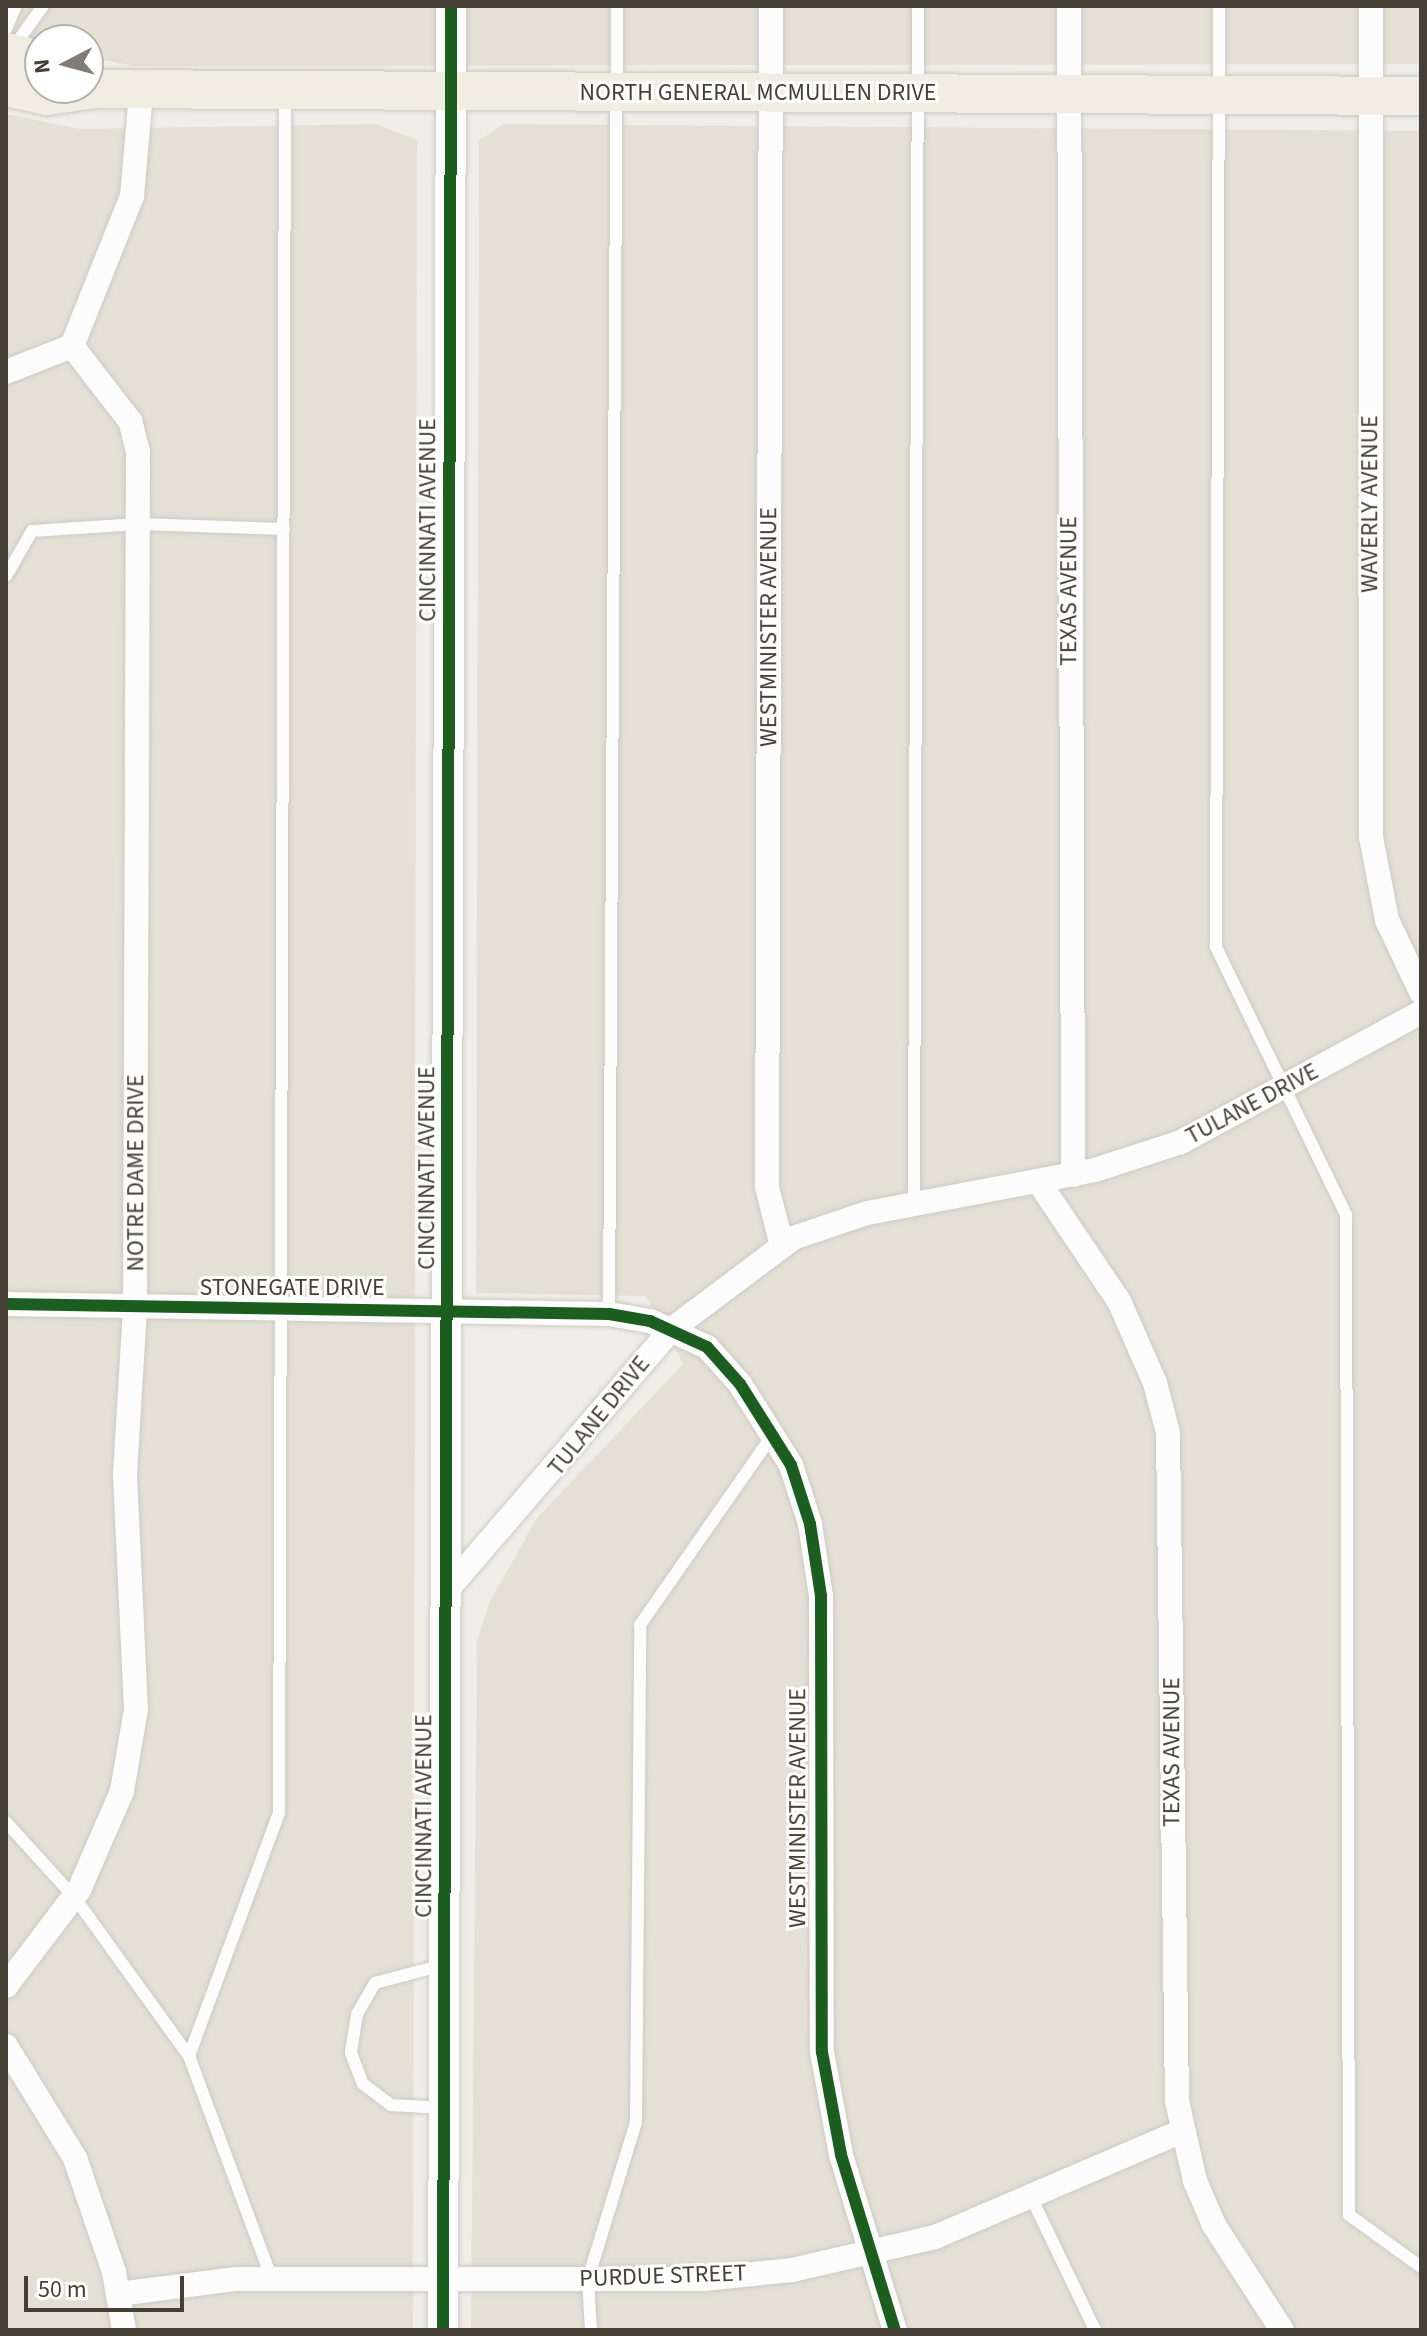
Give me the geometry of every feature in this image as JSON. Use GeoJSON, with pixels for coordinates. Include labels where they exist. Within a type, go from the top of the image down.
{"type":"FeatureCollection","features":[{"type":"Feature","properties":{"kind":"main road","name":"NORTH GENERAL MCMULLEN DRIVE"},"geometry":{"type":"LineString","coordinates":[[104,88],[141,93],[617,91],[1421,96]]}},
{"type":"Feature","properties":{"kind":"street","name":"CINCINNATI AVENUE"},"geometry":{"type":"LineString","coordinates":[[443,2330],[449,1310],[451,6]]}},
{"type":"Feature","properties":{"kind":"street","name":"WESTMINISTER AVENUE"},"geometry":{"type":"LineString","coordinates":[[771,6],[767,1187],[782,1246]]}},
{"type":"Feature","properties":{"kind":"street","name":"TEXAS AVENUE"},"geometry":{"type":"LineString","coordinates":[[1069,6],[1073,1175]]}},
{"type":"Feature","properties":{"kind":"street","name":"WAVERLY AVENUE"},"geometry":{"type":"LineString","coordinates":[[1371,6],[1371,837],[1387,920],[1421,992]]}},
{"type":"Feature","properties":{"kind":"street"},"geometry":{"type":"LineString","coordinates":[[6,372],[72,346],[132,196],[141,93]]}},
{"type":"Feature","properties":{"kind":"street","name":"NOTRE DAME DRIVE"},"geometry":{"type":"LineString","coordinates":[[6,1986],[75,1898],[122,1791],[136,1709],[125,1473],[135,1311],[138,452],[130,421],[72,346]]}},
{"type":"Feature","properties":{"kind":"street","name":"TULANE DRIVE"},"geometry":{"type":"LineString","coordinates":[[448,1589],[672,1329],[782,1246],[914,1203],[1073,1175],[1181,1142],[1287,1088],[1421,1012]]}},
{"type":"Feature","properties":{"kind":"street","name":"TEXAS AVENUE"},"geometry":{"type":"LineString","coordinates":[[1038,1181],[1119,1301],[1155,1383],[1168,1433],[1171,1981],[1182,2131],[1214,2225],[1282,2330]]}},
{"type":"Feature","properties":{"kind":"street","name":"STONEGATE DRIVE"},"geometry":{"type":"LineString","coordinates":[[6,1304],[135,1311],[449,1310],[609,1314],[672,1329]]}},
{"type":"Feature","properties":{"kind":"street","name":"WESTMINISTER AVENUE"},"geometry":{"type":"LineString","coordinates":[[672,1329],[707,1347],[774,1432],[803,1495],[821,1596],[822,2052],[868,2254],[895,2330]]}},
{"type":"Feature","properties":{"kind":"street"},"geometry":{"type":"LineString","coordinates":[[6,2046],[75,2158],[118,2294],[124,2330]]}},
{"type":"Feature","properties":{"kind":"street","name":"PURDUE STREET"},"geometry":{"type":"LineString","coordinates":[[118,2294],[272,2279],[704,2279],[868,2254],[1033,2201],[1182,2131]]}},
{"type":"Feature","properties":{"kind":"lane"},"geometry":{"type":"LineString","coordinates":[[15,39],[43,6]]}},
{"type":"Feature","properties":{"kind":"lane"},"geometry":{"type":"LineString","coordinates":[[609,1314],[617,6]]}},
{"type":"Feature","properties":{"kind":"lane"},"geometry":{"type":"LineString","coordinates":[[914,1203],[918,6]]}},
{"type":"Feature","properties":{"kind":"lane"},"geometry":{"type":"LineString","coordinates":[[1219,6],[1216,947],[1346,1215],[1349,2215],[1421,2267]]}},
{"type":"Feature","properties":{"kind":"lane"},"geometry":{"type":"LineString","coordinates":[[189,2056],[279,1813],[285,91]]}},
{"type":"Feature","properties":{"kind":"lane"},"geometry":{"type":"LineString","coordinates":[[6,576],[32,531],[139,524],[284,529]]}},
{"type":"Feature","properties":{"kind":"lane"},"geometry":{"type":"LineString","coordinates":[[591,2330],[588,2279],[636,2122],[640,1625],[774,1432]]}},
{"type":"Feature","properties":{"kind":"lane"},"geometry":{"type":"LineString","coordinates":[[6,1822],[75,1898],[189,2056],[272,2279]]}},
{"type":"Feature","properties":{"kind":"lane"},"geometry":{"type":"LineString","coordinates":[[444,2108],[391,2105],[363,2084],[351,2053],[357,2014],[375,1983],[445,1965]]}},
{"type":"Feature","properties":{"kind":"lane"},"geometry":{"type":"LineString","coordinates":[[1033,2201],[1095,2330]]}},
{"type":"Feature","properties":{"kind":"shaded area"},"geometry":{"type":"Polygon","coordinates":[[[6,6],[1421,6],[1421,64],[134,66],[104,60],[104,24],[24,24],[24,41],[6,34],[6,6]]]}},
{"type":"Feature","properties":{"kind":"shaded area"},"geometry":{"type":"Polygon","coordinates":[[[6,114],[80,129],[376,124],[417,140],[413,2330],[6,2330],[6,114]]]}},
{"type":"Feature","properties":{"kind":"shaded area"},"geometry":{"type":"Polygon","coordinates":[[[503,124],[1421,131],[1421,2330],[471,2330],[477,1641],[490,1601],[537,1518],[683,1364],[646,1296],[476,1293],[479,141],[503,124]]]}},
{"type":"Feature","properties":{"kind":"cycle path"},"geometry":{"type":"LineString","coordinates":[[443,2330],[451,6]]}},
{"type":"Feature","properties":{"kind":"cycle path"},"geometry":{"type":"LineString","coordinates":[[6,1304],[609,1314],[650,1321],[707,1347],[740,1384],[791,1465],[810,1524],[821,1596],[822,2052],[841,2155],[895,2330]]}}]}
